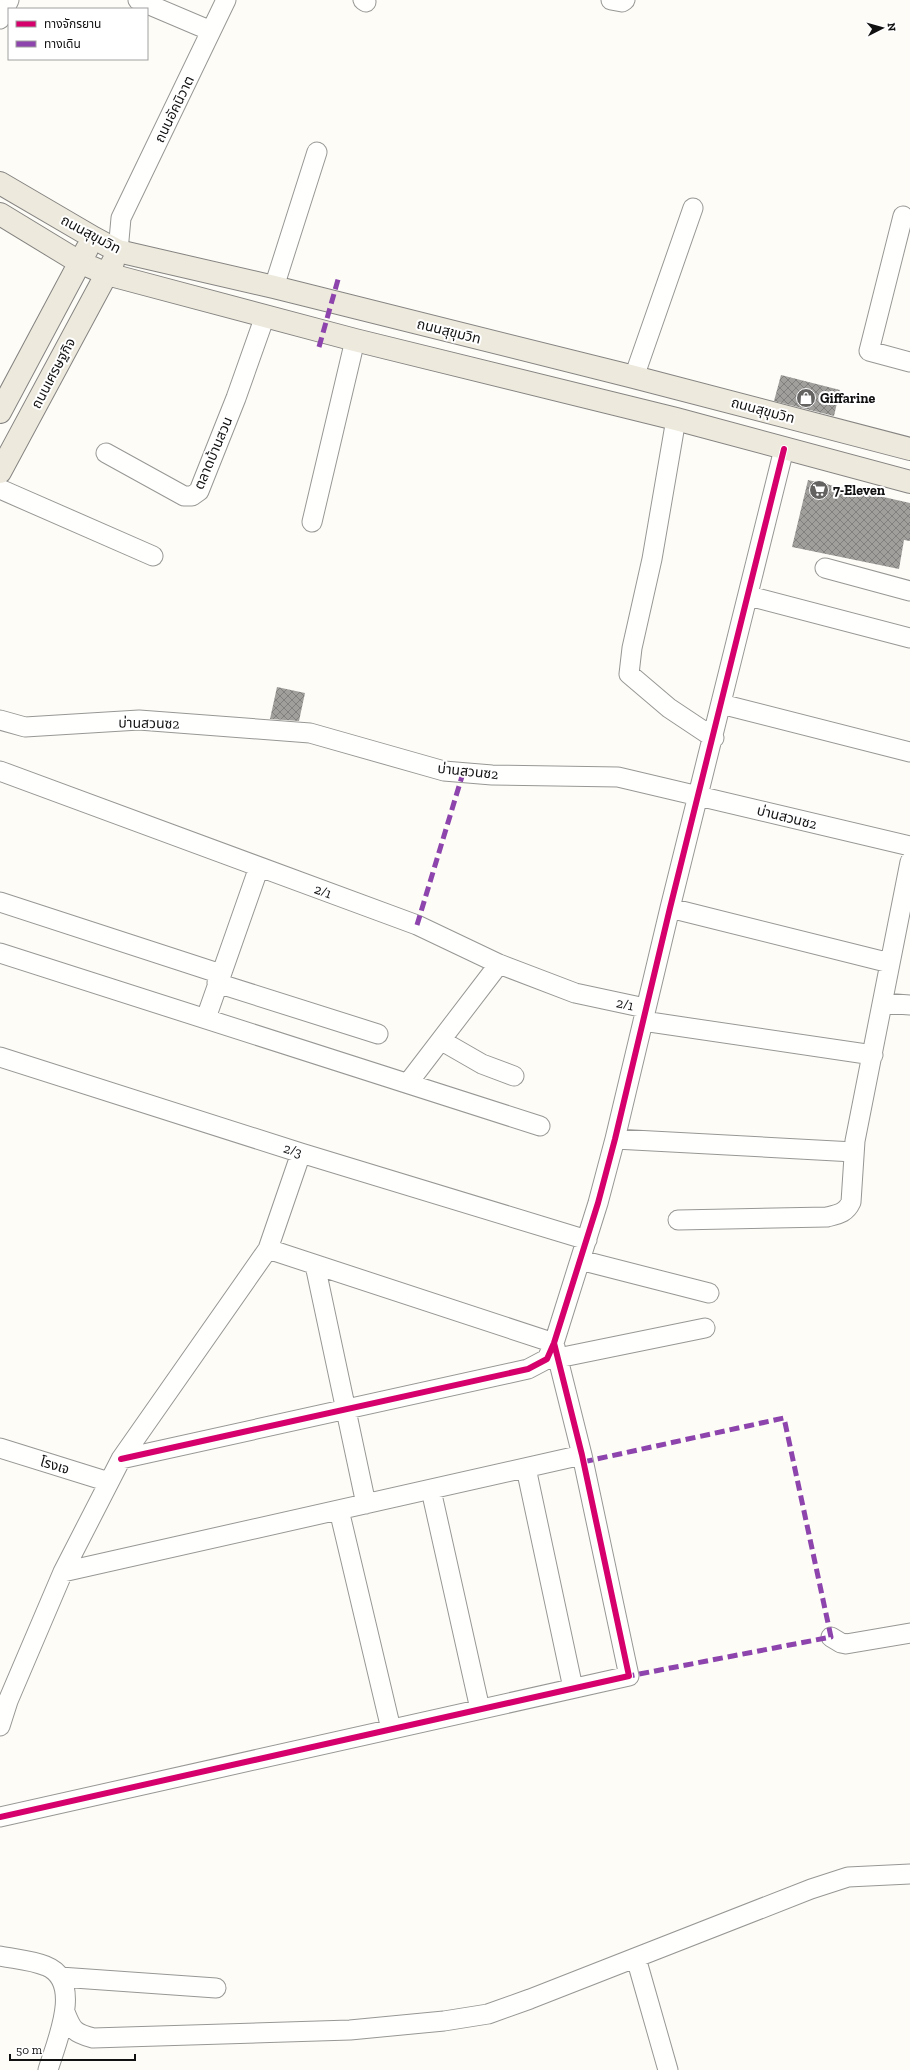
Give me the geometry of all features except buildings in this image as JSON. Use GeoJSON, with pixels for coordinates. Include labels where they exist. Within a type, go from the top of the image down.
{"type":"FeatureCollection","features":[{"type":"Feature","properties":{"kind":"main road","name":"ถนนสุขุมวิท"},"geometry":{"type":"LineString","coordinates":[[0,183],[118,251],[274,287],[634,377],[910,449]]}},
{"type":"Feature","properties":{"kind":"main road","name":"ถนนสุขุมวิท"},"geometry":{"type":"LineString","coordinates":[[0,214],[79,262],[107,274],[356,340],[676,419],[910,482]]}},
{"type":"Feature","properties":{"kind":"main road","name":"ถนนเศรษฐกิจ"},"geometry":{"type":"LineString","coordinates":[[0,412],[79,262],[94,238]]}},
{"type":"Feature","properties":{"kind":"main road","name":"ถนนเศรษฐกิจ"},"geometry":{"type":"LineString","coordinates":[[0,472],[118,251]]}},
{"type":"Feature","properties":{"kind":"street"},"geometry":{"type":"LineString","coordinates":[[0,19],[8,0]]}},
{"type":"Feature","properties":{"kind":"street"},"geometry":{"type":"LineString","coordinates":[[138,0],[211,31]]}},
{"type":"Feature","properties":{"kind":"street","name":"ถนนอัคนิวาต"},"geometry":{"type":"LineString","coordinates":[[118,251],[121,218],[226,0]]}},
{"type":"Feature","properties":{"kind":"street"},"geometry":{"type":"LineString","coordinates":[[611,0],[622,2],[625,0]]}},
{"type":"Feature","properties":{"kind":"street"},"geometry":{"type":"LineString","coordinates":[[274,287],[317,152]]}},
{"type":"Feature","properties":{"kind":"street"},"geometry":{"type":"LineString","coordinates":[[634,377],[693,208]]}},
{"type":"Feature","properties":{"kind":"street"},"geometry":{"type":"LineString","coordinates":[[903,216],[869,351],[910,362]]}},
{"type":"Feature","properties":{"kind":"street","name":"ถนนอัคนิวาต"},"geometry":{"type":"LineString","coordinates":[[94,238],[121,218]]}},
{"type":"Feature","properties":{"kind":"street","name":"ตลาดบ้านสวน"},"geometry":{"type":"LineString","coordinates":[[106,453],[184,496],[192,496],[199,491],[265,316]]}},
{"type":"Feature","properties":{"kind":"street"},"geometry":{"type":"LineString","coordinates":[[312,522],[356,340]]}},
{"type":"Feature","properties":{"kind":"street"},"geometry":{"type":"LineString","coordinates":[[676,419],[652,559],[632,648],[629,674],[669,708],[714,738]]}},
{"type":"Feature","properties":{"kind":"street"},"geometry":{"type":"LineString","coordinates":[[0,1817],[629,1676],[582,1455],[556,1351],[580,1260],[615,1139],[644,1014],[698,795],[714,738],[721,704],[749,596],[784,449]]}},
{"type":"Feature","properties":{"kind":"street"},"geometry":{"type":"LineString","coordinates":[[0,489],[152,556]]}},
{"type":"Feature","properties":{"kind":"street"},"geometry":{"type":"LineString","coordinates":[[825,568],[910,591]]}},
{"type":"Feature","properties":{"kind":"street"},"geometry":{"type":"LineString","coordinates":[[749,596],[910,638]]}},
{"type":"Feature","properties":{"kind":"street"},"geometry":{"type":"LineString","coordinates":[[721,704],[910,752]]}},
{"type":"Feature","properties":{"kind":"street","name":"บ่านสวนซ2"},"geometry":{"type":"LineString","coordinates":[[0,720],[25,727],[140,720],[310,733],[444,771],[492,775],[618,777],[910,846]]}},
{"type":"Feature","properties":{"kind":"street","name":"2/1"},"geometry":{"type":"LineString","coordinates":[[0,771],[417,925],[499,964],[575,994],[644,1014],[873,1055]]}},
{"type":"Feature","properties":{"kind":"street"},"geometry":{"type":"LineString","coordinates":[[678,1220],[827,1217],[844,1213],[851,1202],[854,1152],[910,862]]}},
{"type":"Feature","properties":{"kind":"street"},"geometry":{"type":"LineString","coordinates":[[206,1018],[259,867]]}},
{"type":"Feature","properties":{"kind":"street"},"geometry":{"type":"LineString","coordinates":[[0,902],[378,1034]]}},
{"type":"Feature","properties":{"kind":"street"},"geometry":{"type":"LineString","coordinates":[[670,908],[890,963]]}},
{"type":"Feature","properties":{"kind":"street"},"geometry":{"type":"LineString","coordinates":[[0,953],[540,1126]]}},
{"type":"Feature","properties":{"kind":"street"},"geometry":{"type":"LineString","coordinates":[[408,1083],[442,1041],[499,964]]}},
{"type":"Feature","properties":{"kind":"street"},"geometry":{"type":"LineString","coordinates":[[883,1003],[910,1005]]}},
{"type":"Feature","properties":{"kind":"street"},"geometry":{"type":"LineString","coordinates":[[442,1041],[482,1064],[514,1076]]}},
{"type":"Feature","properties":{"kind":"street","name":"2/3"},"geometry":{"type":"LineString","coordinates":[[0,1057],[301,1153],[587,1240]]}},
{"type":"Feature","properties":{"kind":"street"},"geometry":{"type":"LineString","coordinates":[[615,1139],[854,1152]]}},
{"type":"Feature","properties":{"kind":"street"},"geometry":{"type":"LineString","coordinates":[[0,1726],[8,1700],[63,1572],[121,1459],[268,1249],[301,1153]]}},
{"type":"Feature","properties":{"kind":"street"},"geometry":{"type":"LineString","coordinates":[[268,1249],[556,1351],[705,1328]]}},
{"type":"Feature","properties":{"kind":"street"},"geometry":{"type":"LineString","coordinates":[[580,1260],[709,1294]]}},
{"type":"Feature","properties":{"kind":"street"},"geometry":{"type":"LineString","coordinates":[[315,1265],[366,1504]]}},
{"type":"Feature","properties":{"kind":"street"},"geometry":{"type":"LineString","coordinates":[[121,1459],[528,1368],[547,1359],[556,1351]]}},
{"type":"Feature","properties":{"kind":"street","name":"โรงเจ"},"geometry":{"type":"LineString","coordinates":[[0,1448],[109,1482]]}},
{"type":"Feature","properties":{"kind":"street"},"geometry":{"type":"LineString","coordinates":[[63,1572],[582,1455]]}},
{"type":"Feature","properties":{"kind":"street"},"geometry":{"type":"LineString","coordinates":[[526,1468],[573,1688]]}},
{"type":"Feature","properties":{"kind":"street"},"geometry":{"type":"LineString","coordinates":[[431,1490],[480,1709]]}},
{"type":"Feature","properties":{"kind":"street"},"geometry":{"type":"LineString","coordinates":[[339,1510],[391,1729]]}},
{"type":"Feature","properties":{"kind":"street"},"geometry":{"type":"LineString","coordinates":[[831,1637],[840,1643],[846,1644],[910,1633]]}},
{"type":"Feature","properties":{"kind":"street"},"geometry":{"type":"LineString","coordinates":[[65,2012],[71,2027],[79,2034],[92,2038],[350,2030],[488,2014],[811,1889],[848,1877],[910,1874]]}},
{"type":"Feature","properties":{"kind":"street"},"geometry":{"type":"LineString","coordinates":[[0,1956],[47,1966],[60,1977],[66,1992],[65,2012],[48,2070]]}},
{"type":"Feature","properties":{"kind":"street"},"geometry":{"type":"LineString","coordinates":[[636,1958],[668,2070]]}},
{"type":"Feature","properties":{"kind":"street"},"geometry":{"type":"LineString","coordinates":[[60,1977],[216,1988]]}},
{"type":"Feature","properties":{"kind":"marked path"},"geometry":{"type":"LineString","coordinates":[[319,347],[339,276]]}},
{"type":"Feature","properties":{"kind":"marked path"},"geometry":{"type":"LineString","coordinates":[[417,925],[463,773]]}},
{"type":"Feature","properties":{"kind":"marked path"},"geometry":{"type":"LineString","coordinates":[[583,1462],[784,1418],[831,1637],[629,1676]]}},
{"type":"Feature","properties":{"kind":"cycle path"},"geometry":{"type":"LineString","coordinates":[[121,1459],[528,1369],[547,1359],[554,1343],[598,1203],[615,1139],[670,908],[784,449]]}},
{"type":"Feature","properties":{"kind":"cycle path"},"geometry":{"type":"LineString","coordinates":[[0,1817],[629,1676],[582,1455],[554,1343]]}},
{"type":"Feature","properties":{"kind":"place","name":"Giffarine"},"geometry":{"type":"Point","coordinates":[806,398]}},
{"type":"Feature","properties":{"kind":"place","name":"7-Eleven"},"geometry":{"type":"Point","coordinates":[819,490]}}]}
